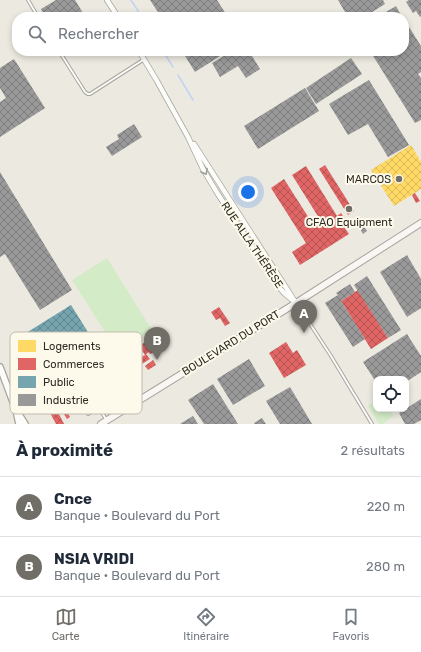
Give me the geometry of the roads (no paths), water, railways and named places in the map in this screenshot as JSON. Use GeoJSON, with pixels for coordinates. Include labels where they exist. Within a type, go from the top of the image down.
{"type":"FeatureCollection","features":[{"type":"Feature","properties":{"kind":"main road","name":"BOULEVARD DU PORT"},"geometry":{"type":"LineString","coordinates":[[142,398],[296,303],[421,223]]}},
{"type":"Feature","properties":{"kind":"main road","name":"BOULEVARD DU PORT"},"geometry":{"type":"LineString","coordinates":[[101,424],[117,414]]}},
{"type":"Feature","properties":{"kind":"street"},"geometry":{"type":"LineString","coordinates":[[107,0],[115,12]]}},
{"type":"Feature","properties":{"kind":"street","name":"RUE ALLA THÉRÈSE"},"geometry":{"type":"LineString","coordinates":[[142,56],[188,136],[296,303]]}},
{"type":"Feature","properties":{"kind":"street"},"geometry":{"type":"LineString","coordinates":[[0,367],[10,394]]}},
{"type":"Feature","properties":{"kind":"street"},"geometry":{"type":"LineString","coordinates":[[17,414],[19,424]]}},
{"type":"Feature","properties":{"kind":"street"},"geometry":{"type":"LineString","coordinates":[[19,414],[25,424]]}},
{"type":"Feature","properties":{"kind":"lane"},"geometry":{"type":"LineString","coordinates":[[28,0],[35,12]]}},
{"type":"Feature","properties":{"kind":"lane"},"geometry":{"type":"LineString","coordinates":[[62,56],[85,92],[88,94],[144,59]]}},
{"type":"Feature","properties":{"kind":"lane"},"geometry":{"type":"LineString","coordinates":[[296,303],[331,356],[372,424]]}},
{"type":"Feature","properties":{"kind":"lane"},"geometry":{"type":"LineString","coordinates":[[103,414],[107,420]]}},
{"type":"Feature","properties":{"kind":"waterway"},"geometry":{"type":"LineString","coordinates":[[131,0],[139,12]]}},
{"type":"Feature","properties":{"kind":"waterway"},"geometry":{"type":"LineString","coordinates":[[166,56],[173,67]]}},
{"type":"Feature","properties":{"kind":"waterway"},"geometry":{"type":"LineString","coordinates":[[178,75],[193,100]]}},
{"type":"Feature","properties":{"kind":"place","name":"MARCOS"},"geometry":{"type":"Point","coordinates":[399,179]}},
{"type":"Feature","properties":{"kind":"place","name":"CFAO Equipment"},"geometry":{"type":"Point","coordinates":[349,209]}},
{"type":"Feature","properties":{"kind":"place","name":"Cnce"},"geometry":{"type":"Point","coordinates":[304,333]}},
{"type":"Feature","properties":{"kind":"place","name":"NSIA VRIDI"},"geometry":{"type":"Point","coordinates":[157,360]}}]}
